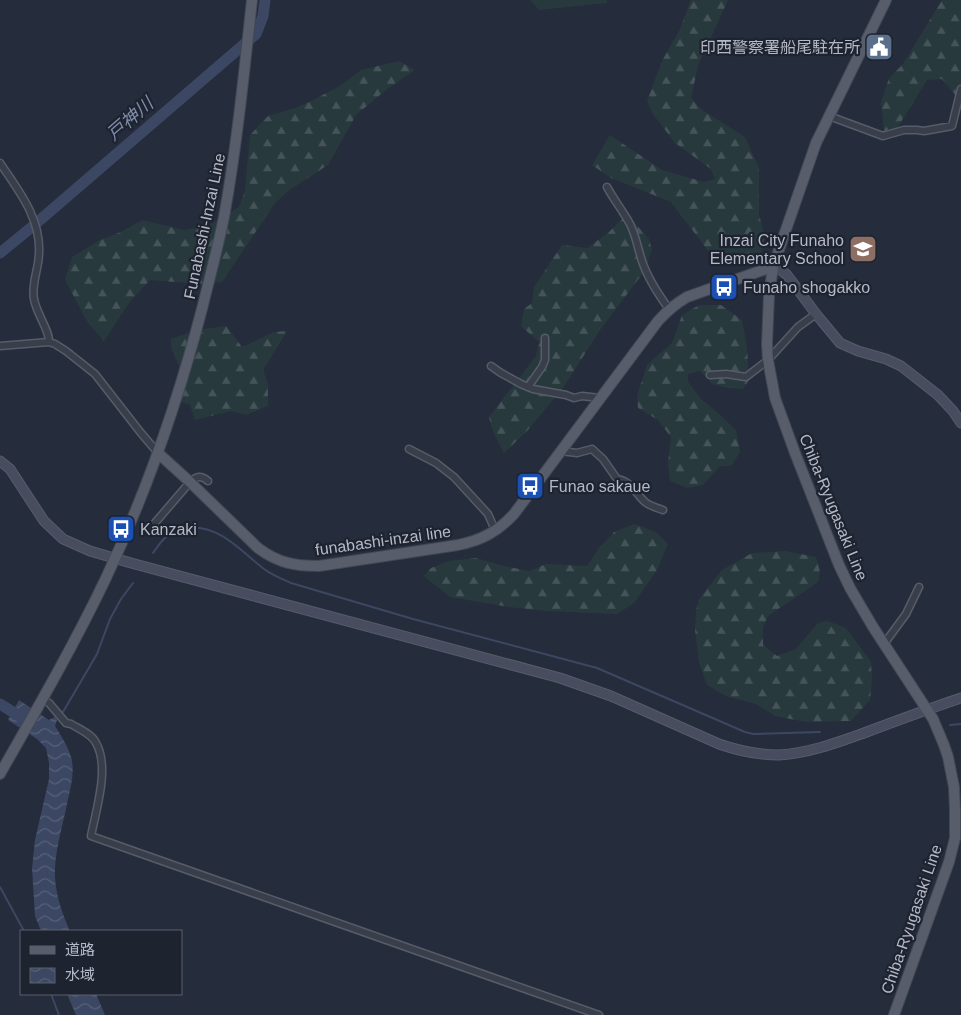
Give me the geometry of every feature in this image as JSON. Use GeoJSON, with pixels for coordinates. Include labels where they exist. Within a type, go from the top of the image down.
{"type":"FeatureCollection","features":[{"type":"Feature","properties":{"kind":"main road","name":"Funabashi-Inzai Line"},"geometry":{"type":"LineString","coordinates":[[158,453],[194,341],[224,218],[239,126],[252,0]]}},
{"type":"Feature","properties":{"kind":"main road","name":"Chiba-Ryugasaki Line"},"geometry":{"type":"LineString","coordinates":[[886,0],[816,143],[802,180],[773,267],[767,313],[767,344],[768,360],[782,418],[829,541],[850,588],[940,733],[948,757],[954,787],[955,838],[944,876],[894,1015]]}},
{"type":"Feature","properties":{"kind":"main road","name":"funabashi-inzai line"},"geometry":{"type":"LineString","coordinates":[[158,453],[258,548],[266,554],[291,564],[319,566],[458,545],[479,540],[496,530],[514,514],[658,321],[669,309],[687,297],[773,267]]}},
{"type":"Feature","properties":{"kind":"main road"},"geometry":{"type":"LineString","coordinates":[[0,774],[86,618],[115,558],[158,453]]}},
{"type":"Feature","properties":{"kind":"street"},"geometry":{"type":"LineString","coordinates":[[829,116],[883,136],[904,130],[924,131],[952,126],[961,89]]}},
{"type":"Feature","properties":{"kind":"street"},"geometry":{"type":"LineString","coordinates":[[0,163],[33,216],[37,229],[40,253],[33,294],[37,311],[48,334],[49,342]]}},
{"type":"Feature","properties":{"kind":"street"},"geometry":{"type":"LineString","coordinates":[[607,187],[630,224],[642,262],[657,293],[669,309]]}},
{"type":"Feature","properties":{"kind":"street"},"geometry":{"type":"LineString","coordinates":[[773,267],[787,275],[840,343],[858,351],[894,362],[938,395],[961,423]]}},
{"type":"Feature","properties":{"kind":"street"},"geometry":{"type":"LineString","coordinates":[[710,375],[726,374],[746,377],[768,360],[798,327],[816,314]]}},
{"type":"Feature","properties":{"kind":"street"},"geometry":{"type":"LineString","coordinates":[[528,387],[545,360],[545,338]]}},
{"type":"Feature","properties":{"kind":"street"},"geometry":{"type":"LineString","coordinates":[[0,346],[49,342],[66,351],[95,374],[158,453]]}},
{"type":"Feature","properties":{"kind":"street"},"geometry":{"type":"LineString","coordinates":[[491,366],[528,387],[574,398],[582,396],[600,398]]}},
{"type":"Feature","properties":{"kind":"street"},"geometry":{"type":"LineString","coordinates":[[409,449],[436,463],[454,477],[488,514],[496,530]]}},
{"type":"Feature","properties":{"kind":"street"},"geometry":{"type":"LineString","coordinates":[[561,451],[577,453],[592,449],[603,459],[617,479],[623,480],[630,485],[646,502],[663,510]]}},
{"type":"Feature","properties":{"kind":"street"},"geometry":{"type":"LineString","coordinates":[[0,460],[10,468],[44,521],[70,543],[90,551],[560,678],[591,688],[719,744],[745,752],[778,755],[809,751],[961,698]]}},
{"type":"Feature","properties":{"kind":"street"},"geometry":{"type":"LineString","coordinates":[[154,524],[190,482],[198,476],[208,481]]}},
{"type":"Feature","properties":{"kind":"street"},"geometry":{"type":"LineString","coordinates":[[884,644],[906,614],[919,588]]}},
{"type":"Feature","properties":{"kind":"street"},"geometry":{"type":"LineString","coordinates":[[42,700],[49,703],[66,723],[71,724],[96,741],[102,762],[102,776],[91,836],[599,1015]]}},
{"type":"Feature","properties":{"kind":"green space"},"geometry":{"type":"Polygon","coordinates":[[[530,0],[607,0],[607,3],[539,10],[530,0]]]}},
{"type":"Feature","properties":{"kind":"green space"},"geometry":{"type":"Polygon","coordinates":[[[691,0],[728,0],[698,66],[691,98],[702,110],[745,137],[759,168],[759,215],[765,236],[760,255],[745,259],[709,252],[671,202],[611,178],[592,165],[610,135],[662,170],[704,182],[715,179],[711,169],[675,143],[653,114],[647,101],[662,61],[680,29],[691,0]]]}},
{"type":"Feature","properties":{"kind":"green space"},"geometry":{"type":"Polygon","coordinates":[[[942,0],[961,0],[961,102],[942,79],[927,80],[896,130],[884,131],[881,103],[889,78],[903,64],[942,0]]]}},
{"type":"Feature","properties":{"kind":"green space"},"geometry":{"type":"Polygon","coordinates":[[[399,61],[415,70],[386,90],[356,115],[328,165],[288,191],[275,203],[222,282],[201,284],[150,280],[129,303],[104,341],[88,323],[65,280],[72,257],[100,240],[121,232],[142,220],[184,230],[208,226],[239,207],[245,190],[250,135],[268,116],[309,102],[340,86],[361,70],[399,61]]]}},
{"type":"Feature","properties":{"kind":"green space"},"geometry":{"type":"Polygon","coordinates":[[[627,214],[649,239],[652,250],[643,273],[600,330],[563,388],[528,430],[504,453],[492,429],[489,417],[536,356],[539,342],[521,326],[524,309],[532,303],[534,287],[562,245],[587,248],[608,233],[627,214]]]}},
{"type":"Feature","properties":{"kind":"green space"},"geometry":{"type":"Polygon","coordinates":[[[699,305],[721,305],[742,320],[747,348],[749,380],[743,389],[728,388],[712,384],[700,371],[688,374],[688,382],[701,399],[736,430],[740,452],[731,466],[720,466],[703,485],[688,488],[670,481],[668,463],[671,437],[658,420],[638,408],[637,396],[647,365],[672,343],[682,315],[699,305]]]}},
{"type":"Feature","properties":{"kind":"green space"},"geometry":{"type":"Polygon","coordinates":[[[226,326],[242,347],[274,332],[287,331],[263,370],[268,384],[268,406],[246,415],[231,411],[195,420],[190,405],[171,398],[180,368],[171,348],[171,339],[197,330],[226,326]]]}},
{"type":"Feature","properties":{"kind":"green space"},"geometry":{"type":"Polygon","coordinates":[[[634,524],[656,532],[668,544],[657,570],[634,603],[617,614],[546,611],[450,597],[424,576],[431,568],[449,561],[476,558],[529,571],[546,564],[587,566],[599,548],[614,532],[634,524]]]}},
{"type":"Feature","properties":{"kind":"green space"},"geometry":{"type":"Polygon","coordinates":[[[785,551],[816,557],[820,572],[818,582],[768,616],[763,627],[763,645],[777,656],[796,649],[818,623],[827,621],[846,628],[871,662],[872,680],[870,700],[851,721],[806,722],[775,716],[756,704],[726,696],[707,685],[699,662],[695,630],[699,599],[722,570],[752,553],[785,551]]]}},
{"type":"Feature","properties":{"kind":"water"},"geometry":{"type":"Polygon","coordinates":[[[19,700],[49,720],[55,717],[57,720],[55,726],[71,757],[72,778],[58,842],[55,868],[59,900],[70,930],[41,930],[35,916],[32,868],[35,840],[49,779],[49,763],[46,748],[37,739],[8,720],[19,700]]]}},
{"type":"Feature","properties":{"kind":"water"},"geometry":{"type":"Polygon","coordinates":[[[67,995],[96,995],[105,1015],[76,1015],[67,995]]]}},
{"type":"Feature","properties":{"kind":"waterway","name":"戸神川"},"geometry":{"type":"LineString","coordinates":[[0,253],[256,34],[263,16],[265,0]]}},
{"type":"Feature","properties":{"kind":"waterway"},"geometry":{"type":"LineString","coordinates":[[153,553],[160,543],[172,533],[189,528],[210,530],[230,541],[267,571],[291,583],[413,619],[597,668],[745,732],[753,734],[820,732]]}},
{"type":"Feature","properties":{"kind":"waterway"},"geometry":{"type":"LineString","coordinates":[[63,712],[97,654],[110,619],[133,583]]}},
{"type":"Feature","properties":{"kind":"waterway"},"geometry":{"type":"LineString","coordinates":[[0,704],[24,719]]}},
{"type":"Feature","properties":{"kind":"waterway"},"geometry":{"type":"LineString","coordinates":[[950,725],[961,724]]}},
{"type":"Feature","properties":{"kind":"waterway"},"geometry":{"type":"LineString","coordinates":[[0,887],[23,930]]}},
{"type":"Feature","properties":{"kind":"waterway"},"geometry":{"type":"LineString","coordinates":[[51,995],[59,1015]]}},
{"type":"Feature","properties":{"kind":"place","name":"印西警察署船尾駐在所"},"geometry":{"type":"Point","coordinates":[879,47]}},
{"type":"Feature","properties":{"kind":"place","name":"Inzai City Funaho Elementary School"},"geometry":{"type":"Point","coordinates":[863,249]}},
{"type":"Feature","properties":{"kind":"place","name":"Funaho shogakko"},"geometry":{"type":"Point","coordinates":[724,287]}},
{"type":"Feature","properties":{"kind":"place","name":"Funao sakaue"},"geometry":{"type":"Point","coordinates":[530,486]}},
{"type":"Feature","properties":{"kind":"place","name":"Kanzaki"},"geometry":{"type":"Point","coordinates":[121,529]}}]}
